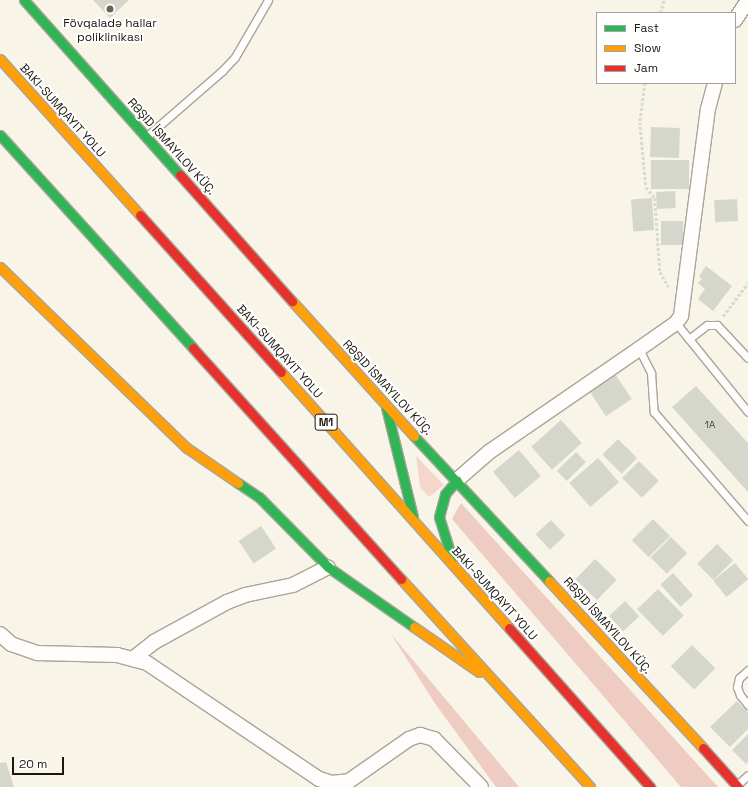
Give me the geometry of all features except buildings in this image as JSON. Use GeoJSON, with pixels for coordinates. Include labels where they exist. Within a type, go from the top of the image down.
{"type":"FeatureCollection","features":[{"type":"Feature","properties":{"kind":"main road"},"geometry":{"type":"LineString","coordinates":[[24,0],[386,407],[457,480],[737,786]]}},
{"type":"Feature","properties":{"kind":"main road","name":"M1"},"geometry":{"type":"LineString","coordinates":[[0,59],[414,520],[458,574],[568,692],[650,787]]}},
{"type":"Feature","properties":{"kind":"main road"},"geometry":{"type":"LineString","coordinates":[[0,135],[590,787]]}},
{"type":"Feature","properties":{"kind":"main road"},"geometry":{"type":"LineString","coordinates":[[0,267],[187,448],[259,497],[328,567],[500,687],[559,768]]}},
{"type":"Feature","properties":{"kind":"main road"},"geometry":{"type":"LineString","coordinates":[[386,407],[414,520]]}},
{"type":"Feature","properties":{"kind":"main road"},"geometry":{"type":"LineString","coordinates":[[457,480],[445,494],[439,517],[458,574]]}},
{"type":"Feature","properties":{"kind":"street"},"geometry":{"type":"LineString","coordinates":[[736,19],[748,1]]}},
{"type":"Feature","properties":{"kind":"street"},"geometry":{"type":"LineString","coordinates":[[457,480],[489,452],[676,323],[681,316],[708,109],[715,84]]}},
{"type":"Feature","properties":{"kind":"street"},"geometry":{"type":"LineString","coordinates":[[135,658],[154,642],[227,602],[246,595],[293,585],[328,567]]}},
{"type":"Feature","properties":{"kind":"street"},"geometry":{"type":"LineString","coordinates":[[0,634],[11,644],[37,653],[135,658],[147,663],[319,778],[331,783],[348,781],[409,739],[420,735],[434,739],[481,787]]}},
{"type":"Feature","properties":{"kind":"lane"},"geometry":{"type":"LineString","coordinates":[[146,137],[235,57],[268,0]]}},
{"type":"Feature","properties":{"kind":"lane"},"geometry":{"type":"LineString","coordinates":[[676,323],[748,412]]}},
{"type":"Feature","properties":{"kind":"lane"},"geometry":{"type":"LineString","coordinates":[[689,339],[707,325],[717,325],[748,358]]}},
{"type":"Feature","properties":{"kind":"lane"},"geometry":{"type":"LineString","coordinates":[[639,349],[651,373],[654,412],[748,521]]}},
{"type":"Feature","properties":{"kind":"lane"},"geometry":{"type":"LineString","coordinates":[[748,670],[739,678],[737,687],[740,695],[748,704]]}},
{"type":"Feature","properties":{"kind":"lane"},"geometry":{"type":"LineString","coordinates":[[737,786],[748,775]]}},
{"type":"Feature","properties":{"kind":"path"},"geometry":{"type":"LineString","coordinates":[[660,12],[664,0]]}},
{"type":"Feature","properties":{"kind":"path"},"geometry":{"type":"LineString","coordinates":[[645,84],[640,122],[646,187],[655,198],[660,272],[665,284],[685,294]]}},
{"type":"Feature","properties":{"kind":"path"},"geometry":{"type":"LineString","coordinates":[[717,325],[736,296],[748,283]]}},
{"type":"Feature","properties":{"kind":"shaded area"},"geometry":{"type":"Polygon","coordinates":[[[416,456],[444,485],[429,497],[420,487],[416,456]]]}},
{"type":"Feature","properties":{"kind":"shaded area"},"geometry":{"type":"Polygon","coordinates":[[[461,503],[718,787],[681,787],[452,519],[461,503]]]}},
{"type":"Feature","properties":{"kind":"shaded area"},"geometry":{"type":"Polygon","coordinates":[[[391,634],[519,787],[496,787],[434,702],[391,634]]]}},
{"type":"Feature","properties":{"kind":"traffic: fast"},"geometry":{"type":"LineString","coordinates":[[24,0],[180,175]]}},
{"type":"Feature","properties":{"kind":"traffic: fast"},"geometry":{"type":"LineString","coordinates":[[0,135],[193,348]]}},
{"type":"Feature","properties":{"kind":"traffic: fast"},"geometry":{"type":"LineString","coordinates":[[386,407],[413,517]]}},
{"type":"Feature","properties":{"kind":"traffic: fast"},"geometry":{"type":"LineString","coordinates":[[414,436],[549,581]]}},
{"type":"Feature","properties":{"kind":"traffic: fast"},"geometry":{"type":"LineString","coordinates":[[452,558],[439,517],[445,494],[457,480]]}},
{"type":"Feature","properties":{"kind":"traffic: fast"},"geometry":{"type":"LineString","coordinates":[[238,483],[259,497],[328,567],[414,627]]}},
{"type":"Feature","properties":{"kind":"traffic: slow"},"geometry":{"type":"LineString","coordinates":[[0,59],[140,215]]}},
{"type":"Feature","properties":{"kind":"traffic: slow"},"geometry":{"type":"LineString","coordinates":[[0,267],[187,448],[238,483]]}},
{"type":"Feature","properties":{"kind":"traffic: slow"},"geometry":{"type":"LineString","coordinates":[[292,301],[414,436]]}},
{"type":"Feature","properties":{"kind":"traffic: slow"},"geometry":{"type":"LineString","coordinates":[[281,372],[509,628]]}},
{"type":"Feature","properties":{"kind":"traffic: slow"},"geometry":{"type":"LineString","coordinates":[[401,579],[590,787]]}},
{"type":"Feature","properties":{"kind":"traffic: slow"},"geometry":{"type":"LineString","coordinates":[[549,581],[703,748]]}},
{"type":"Feature","properties":{"kind":"traffic: slow"},"geometry":{"type":"LineString","coordinates":[[414,627],[479,672]]}},
{"type":"Feature","properties":{"kind":"traffic: jam"},"geometry":{"type":"LineString","coordinates":[[180,175],[292,301]]}},
{"type":"Feature","properties":{"kind":"traffic: jam"},"geometry":{"type":"LineString","coordinates":[[140,215],[281,372]]}},
{"type":"Feature","properties":{"kind":"traffic: jam"},"geometry":{"type":"LineString","coordinates":[[193,348],[401,579]]}},
{"type":"Feature","properties":{"kind":"traffic: jam"},"geometry":{"type":"LineString","coordinates":[[509,628],[650,787]]}},
{"type":"Feature","properties":{"kind":"traffic: jam"},"geometry":{"type":"LineString","coordinates":[[703,748],[738,787]]}},
{"type":"Feature","properties":{"kind":"place","name":"Fövqaladə hallar poliklinikası"},"geometry":{"type":"Point","coordinates":[110,9]}}]}
